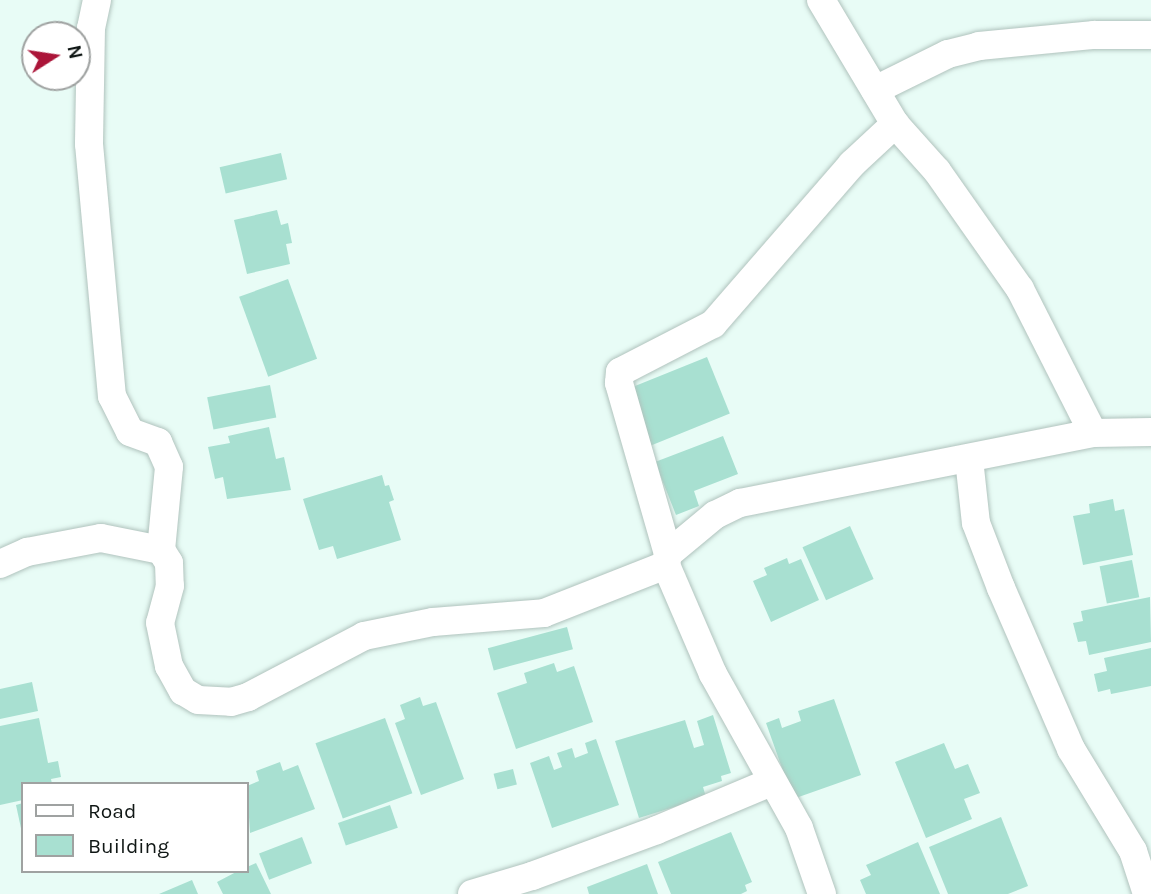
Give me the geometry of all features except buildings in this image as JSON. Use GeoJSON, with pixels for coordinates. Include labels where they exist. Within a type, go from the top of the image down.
{"type":"FeatureCollection","features":[{"type":"Feature","properties":{"kind":"street"},"geometry":{"type":"LineString","coordinates":[[97,0],[91,28],[89,144],[112,396],[130,432],[158,442],[169,467],[161,550],[169,563],[170,586],[160,623],[169,666],[183,691],[198,700],[231,702],[248,697],[364,636],[433,622],[544,613],[667,560],[715,515],[740,503],[846,480],[969,460],[1093,433],[1151,432]]}},
{"type":"Feature","properties":{"kind":"street"},"geometry":{"type":"LineString","coordinates":[[821,0],[895,124],[937,171],[1020,289],[1093,433]]}},
{"type":"Feature","properties":{"kind":"street"},"geometry":{"type":"LineString","coordinates":[[875,90],[948,54],[979,46],[1094,35],[1151,35]]}},
{"type":"Feature","properties":{"kind":"street"},"geometry":{"type":"LineString","coordinates":[[822,894],[799,828],[713,674],[667,560],[619,383],[620,372],[713,324],[852,164],[895,124]]}},
{"type":"Feature","properties":{"kind":"street"},"geometry":{"type":"LineString","coordinates":[[969,460],[976,523],[1001,588],[1071,749],[1133,851],[1147,894]]}},
{"type":"Feature","properties":{"kind":"street"},"geometry":{"type":"LineString","coordinates":[[0,564],[27,552],[101,538],[161,550]]}},
{"type":"Feature","properties":{"kind":"street"},"geometry":{"type":"LineString","coordinates":[[471,894],[532,876],[657,830],[771,782]]}}]}
